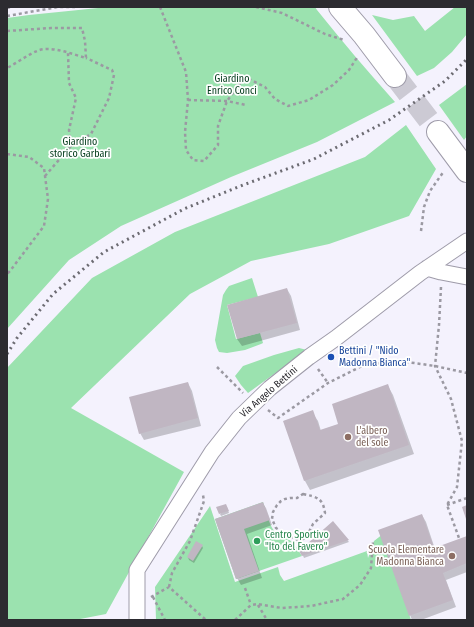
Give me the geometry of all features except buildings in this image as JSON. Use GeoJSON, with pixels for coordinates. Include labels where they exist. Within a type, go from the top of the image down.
{"type":"FeatureCollection","features":[{"type":"Feature","properties":{"kind":"main road"},"geometry":{"type":"LineString","coordinates":[[340,7],[364,35],[395,76]]}},
{"type":"Feature","properties":{"kind":"main road"},"geometry":{"type":"LineString","coordinates":[[438,132],[462,164]]}},
{"type":"Feature","properties":{"kind":"street","name":"Via Angelo Bettini"},"geometry":{"type":"LineString","coordinates":[[137,620],[137,570],[212,452],[239,418],[270,388],[309,357],[420,273],[434,270],[467,241]]}},
{"type":"Feature","properties":{"kind":"street"},"geometry":{"type":"LineString","coordinates":[[434,270],[467,277]]}},
{"type":"Feature","properties":{"kind":"path"},"geometry":{"type":"LineString","coordinates":[[7,8],[11,7]]}},
{"type":"Feature","properties":{"kind":"path"},"geometry":{"type":"LineString","coordinates":[[7,16],[58,7],[76,7]]}},
{"type":"Feature","properties":{"kind":"path"},"geometry":{"type":"LineString","coordinates":[[160,7],[186,72],[188,100],[185,132],[186,150],[193,160],[204,161],[218,145],[218,126],[227,101],[241,82],[249,79],[264,87],[275,99],[288,106],[308,100],[333,85],[349,70],[361,51]]}},
{"type":"Feature","properties":{"kind":"path"},"geometry":{"type":"LineString","coordinates":[[256,7],[282,13],[325,34],[350,41]]}},
{"type":"Feature","properties":{"kind":"path"},"geometry":{"type":"LineString","coordinates":[[7,31],[82,28],[85,41],[86,58]]}},
{"type":"Feature","properties":{"kind":"path"},"geometry":{"type":"LineString","coordinates":[[7,68],[38,50],[56,49],[86,58],[112,70],[114,75],[109,98],[91,134],[71,146],[45,176]]}},
{"type":"Feature","properties":{"kind":"path"},"geometry":{"type":"LineString","coordinates":[[68,53],[69,83],[76,98],[69,130],[71,146]]}},
{"type":"Feature","properties":{"kind":"path"},"geometry":{"type":"LineString","coordinates":[[188,100],[227,101],[246,105]]}},
{"type":"Feature","properties":{"kind":"path"},"geometry":{"type":"LineString","coordinates":[[7,154],[28,157],[44,168],[48,199],[44,226],[7,274]]}},
{"type":"Feature","properties":{"kind":"path"},"geometry":{"type":"LineString","coordinates":[[422,231],[424,208],[430,191],[441,175],[462,164]]}},
{"type":"Feature","properties":{"kind":"path"},"geometry":{"type":"LineString","coordinates":[[434,270],[439,325],[435,366],[451,399],[462,441],[457,488],[447,505]]}},
{"type":"Feature","properties":{"kind":"path"},"geometry":{"type":"LineString","coordinates":[[278,418],[328,383],[364,364],[400,361],[435,366],[467,374]]}},
{"type":"Feature","properties":{"kind":"path"},"geometry":{"type":"LineString","coordinates":[[217,367],[254,403]]}},
{"type":"Feature","properties":{"kind":"path"},"geometry":{"type":"LineString","coordinates":[[317,368],[328,383]]}},
{"type":"Feature","properties":{"kind":"path"},"geometry":{"type":"LineString","coordinates":[[303,494],[316,497],[321,500],[325,513],[313,524],[306,538],[300,540],[294,539],[287,533],[276,528],[272,519],[276,505],[286,498],[297,498],[303,494]]}},
{"type":"Feature","properties":{"kind":"path"},"geometry":{"type":"LineString","coordinates":[[447,505],[467,498]]}},
{"type":"Feature","properties":{"kind":"path"},"geometry":{"type":"LineString","coordinates":[[169,587],[172,573],[190,541],[204,502]]}},
{"type":"Feature","properties":{"kind":"path"},"geometry":{"type":"LineString","coordinates":[[447,505],[459,538]]}},
{"type":"Feature","properties":{"kind":"path"},"geometry":{"type":"LineString","coordinates":[[235,620],[251,605],[257,604],[282,608],[311,606],[343,599],[360,585],[371,568],[373,541]]}},
{"type":"Feature","properties":{"kind":"path"},"geometry":{"type":"LineString","coordinates":[[137,605],[169,587]]}},
{"type":"Feature","properties":{"kind":"path"},"geometry":{"type":"LineString","coordinates":[[169,587],[206,620]]}},
{"type":"Feature","properties":{"kind":"path"},"geometry":{"type":"LineString","coordinates":[[245,588],[251,605]]}},
{"type":"Feature","properties":{"kind":"path"},"geometry":{"type":"LineString","coordinates":[[152,596],[165,620]]}},
{"type":"Feature","properties":{"kind":"path"},"geometry":{"type":"LineString","coordinates":[[257,604],[268,620]]}},
{"type":"Feature","properties":{"kind":"green space"},"geometry":{"type":"Polygon","coordinates":[[[108,7],[315,7],[326,22],[395,102],[317,142],[231,177],[121,226],[69,260],[7,329],[7,18],[108,7]]]}},
{"type":"Feature","properties":{"kind":"green space"},"geometry":{"type":"Polygon","coordinates":[[[455,7],[467,7],[467,34],[452,52],[434,68],[417,76],[372,15],[393,20],[414,16],[425,31],[455,7]]]}},
{"type":"Feature","properties":{"kind":"green space"},"geometry":{"type":"Polygon","coordinates":[[[467,84],[467,136],[464,140],[439,105],[467,84]]]}},
{"type":"Feature","properties":{"kind":"green space"},"geometry":{"type":"Polygon","coordinates":[[[406,125],[436,169],[409,216],[329,244],[251,261],[190,294],[71,408],[184,472],[106,614],[75,620],[7,620],[7,368],[92,278],[175,232],[365,157],[406,125]]]}},
{"type":"Feature","properties":{"kind":"green space"},"geometry":{"type":"Polygon","coordinates":[[[252,278],[258,297],[227,305],[236,339],[260,333],[263,343],[245,350],[227,353],[219,352],[215,340],[223,295],[229,286],[252,278]]]}},
{"type":"Feature","properties":{"kind":"green space"},"geometry":{"type":"Polygon","coordinates":[[[299,348],[307,350],[248,393],[235,376],[243,366],[299,348]]]}},
{"type":"Feature","properties":{"kind":"green space","name":"Centro Sportivo \"Ito del Favero\""},"geometry":{"type":"Polygon","coordinates":[[[263,502],[269,522],[275,532],[293,542],[302,556],[236,579],[215,519],[263,502]]]}},
{"type":"Feature","properties":{"kind":"green space"},"geometry":{"type":"Polygon","coordinates":[[[210,506],[235,582],[278,567],[280,575],[284,581],[367,551],[368,558],[374,541],[383,534],[411,620],[156,620],[155,587],[210,506]]]}},
{"type":"Feature","properties":{"kind":"tunnel"},"geometry":{"type":"LineString","coordinates":[[395,76],[438,132]]}},
{"type":"Feature","properties":{"kind":"railway"},"geometry":{"type":"LineString","coordinates":[[7,354],[17,338],[53,294],[104,252],[184,209],[243,185],[314,159],[389,120],[445,81],[467,59]]}},
{"type":"Feature","properties":{"kind":"place","name":"Bettini / \"Nido Madonna Bianca\""},"geometry":{"type":"Point","coordinates":[331,357]}},
{"type":"Feature","properties":{"kind":"place","name":"L'albero del sole"},"geometry":{"type":"Point","coordinates":[348,437]}},
{"type":"Feature","properties":{"kind":"place","name":"Centro Sportivo \"Ito del Favero\""},"geometry":{"type":"Point","coordinates":[257,541]}},
{"type":"Feature","properties":{"kind":"place","name":"Scuola Elementare Madonna Bianca"},"geometry":{"type":"Point","coordinates":[452,556]}},
{"type":"Feature","properties":{"kind":"park label","name":"Giardino Enrico Conci"},"geometry":{"type":"Point","coordinates":[232,84]}},
{"type":"Feature","properties":{"kind":"park label","name":"Giardino storico Garbari"},"geometry":{"type":"Point","coordinates":[80,148]}}]}
